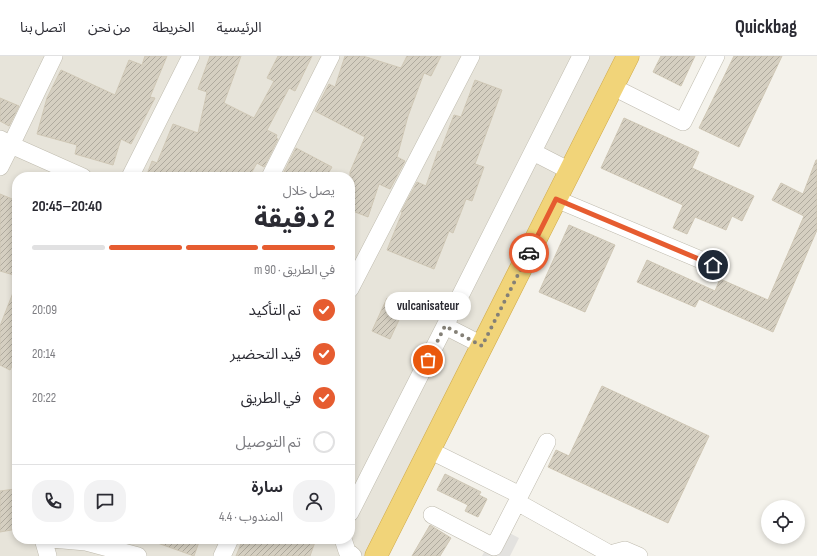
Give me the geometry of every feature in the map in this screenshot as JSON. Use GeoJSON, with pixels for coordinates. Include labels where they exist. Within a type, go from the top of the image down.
{"type":"FeatureCollection","features":[{"type":"Feature","properties":{"kind":"highway"},"geometry":{"type":"LineString","coordinates":[[376,556],[628,56]]}},
{"type":"Feature","properties":{"kind":"street"},"geometry":{"type":"LineString","coordinates":[[0,167],[6,142],[54,56]]}},
{"type":"Feature","properties":{"kind":"street"},"geometry":{"type":"LineString","coordinates":[[133,172],[191,56]]}},
{"type":"Feature","properties":{"kind":"street"},"geometry":{"type":"LineString","coordinates":[[272,172],[330,56]]}},
{"type":"Feature","properties":{"kind":"street"},"geometry":{"type":"LineString","coordinates":[[355,279],[471,56]]}},
{"type":"Feature","properties":{"kind":"street"},"geometry":{"type":"LineString","coordinates":[[355,502],[581,56]]}},
{"type":"Feature","properties":{"kind":"street"},"geometry":{"type":"LineString","coordinates":[[613,87],[683,122],[716,56]]}},
{"type":"Feature","properties":{"kind":"street"},"geometry":{"type":"LineString","coordinates":[[6,142],[72,172]]}},
{"type":"Feature","properties":{"kind":"street"},"geometry":{"type":"LineString","coordinates":[[533,152],[570,171]]}},
{"type":"Feature","properties":{"kind":"street"},"geometry":{"type":"LineString","coordinates":[[556,199],[713,265]]}},
{"type":"Feature","properties":{"kind":"street"},"geometry":{"type":"LineString","coordinates":[[445,326],[482,346]]}},
{"type":"Feature","properties":{"kind":"street"},"geometry":{"type":"LineString","coordinates":[[432,515],[494,547],[547,442]]}},
{"type":"Feature","properties":{"kind":"street"},"geometry":{"type":"LineString","coordinates":[[429,450],[519,499],[610,554],[625,550],[639,556]]}},
{"type":"Feature","properties":{"kind":"street"},"geometry":{"type":"LineString","coordinates":[[44,544],[48,556]]}},
{"type":"Feature","properties":{"kind":"street"},"geometry":{"type":"LineString","coordinates":[[100,544],[138,556]]}},
{"type":"Feature","properties":{"kind":"street"},"geometry":{"type":"LineString","coordinates":[[222,556],[228,544]]}},
{"type":"Feature","properties":{"kind":"street"},"geometry":{"type":"LineString","coordinates":[[345,544],[347,551],[353,556]]}},
{"type":"Feature","properties":{"kind":"shaded area"},"geometry":{"type":"Polygon","coordinates":[[[0,56],[620,56],[369,556],[0,556],[0,56]]]}},
{"type":"Feature","properties":{"kind":"shaded area"},"geometry":{"type":"Polygon","coordinates":[[[498,527],[519,538],[510,556],[482,556],[498,527]]]}},
{"type":"Feature","properties":{"kind":"building"},"geometry":{"type":"Polygon","coordinates":[[[145,56],[167,56],[150,97],[155,98],[131,144],[121,139],[113,165],[75,154],[77,145],[37,134],[47,98],[61,70],[115,95],[129,60],[142,65],[145,56]]]}},
{"type":"Feature","properties":{"kind":"building"},"geometry":{"type":"Polygon","coordinates":[[[210,56],[241,56],[224,103],[254,118],[274,81],[267,78],[278,56],[312,56],[295,91],[289,88],[267,130],[277,135],[276,138],[278,139],[264,167],[257,163],[252,172],[148,172],[152,161],[157,163],[173,124],[198,133],[207,92],[198,89],[210,56]]]}},
{"type":"Feature","properties":{"kind":"building"},"geometry":{"type":"Polygon","coordinates":[[[345,56],[363,56],[401,68],[407,56],[441,56],[431,76],[424,73],[408,116],[397,157],[405,161],[390,189],[379,184],[368,217],[355,212],[355,172],[350,172],[365,137],[315,111],[329,84],[335,87],[345,56]]]}},
{"type":"Feature","properties":{"kind":"building"},"geometry":{"type":"Polygon","coordinates":[[[661,56],[695,56],[681,86],[653,72],[661,56]]]}},
{"type":"Feature","properties":{"kind":"building"},"geometry":{"type":"Polygon","coordinates":[[[734,56],[782,56],[739,147],[699,128],[734,56]]]}},
{"type":"Feature","properties":{"kind":"building"},"geometry":{"type":"Polygon","coordinates":[[[475,80],[502,90],[475,164],[484,167],[472,201],[466,199],[453,233],[449,231],[434,269],[387,250],[402,213],[401,212],[417,182],[426,186],[438,151],[440,152],[454,115],[461,117],[475,80]]]}},
{"type":"Feature","properties":{"kind":"building"},"geometry":{"type":"Polygon","coordinates":[[[0,98],[19,106],[9,126],[0,121],[0,98]]]}},
{"type":"Feature","properties":{"kind":"building"},"geometry":{"type":"Polygon","coordinates":[[[624,118],[699,152],[692,168],[754,196],[742,221],[732,216],[726,230],[695,217],[687,234],[673,228],[683,205],[601,168],[624,118]]]}},
{"type":"Feature","properties":{"kind":"building"},"geometry":{"type":"Polygon","coordinates":[[[296,148],[332,167],[329,172],[284,172],[296,148]]]}},
{"type":"Feature","properties":{"kind":"building"},"geometry":{"type":"Polygon","coordinates":[[[816,160],[817,230],[773,332],[699,299],[695,307],[637,282],[647,260],[715,291],[720,279],[768,300],[804,216],[772,200],[781,183],[803,194],[816,160]]]}},
{"type":"Feature","properties":{"kind":"building"},"geometry":{"type":"Polygon","coordinates":[[[0,194],[12,199],[12,275],[0,271],[0,194]]]}},
{"type":"Feature","properties":{"kind":"building"},"geometry":{"type":"Polygon","coordinates":[[[569,225],[615,245],[585,312],[539,292],[569,225]]]}},
{"type":"Feature","properties":{"kind":"building"},"geometry":{"type":"Polygon","coordinates":[[[12,295],[12,366],[10,370],[0,365],[0,326],[12,295]]]}},
{"type":"Feature","properties":{"kind":"building"},"geometry":{"type":"Polygon","coordinates":[[[387,298],[405,307],[390,339],[372,331],[387,298]]]}},
{"type":"Feature","properties":{"kind":"building"},"geometry":{"type":"Polygon","coordinates":[[[602,386],[709,436],[668,523],[548,467],[556,450],[569,456],[602,386]]]}},
{"type":"Feature","properties":{"kind":"building"},"geometry":{"type":"Polygon","coordinates":[[[445,474],[481,492],[479,495],[487,499],[478,517],[465,511],[468,505],[437,490],[445,474]]]}},
{"type":"Feature","properties":{"kind":"building"},"geometry":{"type":"Polygon","coordinates":[[[12,489],[12,530],[0,532],[0,491],[12,489]]]}},
{"type":"Feature","properties":{"kind":"building"},"geometry":{"type":"Polygon","coordinates":[[[430,525],[451,538],[440,556],[412,556],[430,525]]]}},
{"type":"Feature","properties":{"kind":"building"},"geometry":{"type":"Polygon","coordinates":[[[160,544],[198,544],[194,556],[160,544]]]}},
{"type":"Feature","properties":{"kind":"building"},"geometry":{"type":"Polygon","coordinates":[[[241,544],[314,544],[310,556],[236,556],[241,544]]]}},
{"type":"Feature","properties":{"kind":"way so far"},"geometry":{"type":"LineString","coordinates":[[428,360],[445,326],[482,346],[529,253]]}},
{"type":"Feature","properties":{"kind":"place","name":"vulcanisateur"},"geometry":{"type":"Point","coordinates":[428,360]}},
{"type":"Feature","properties":{"kind":"route"},"geometry":{"type":"LineString","coordinates":[[529,253],[556,199],[713,265]]}}]}
